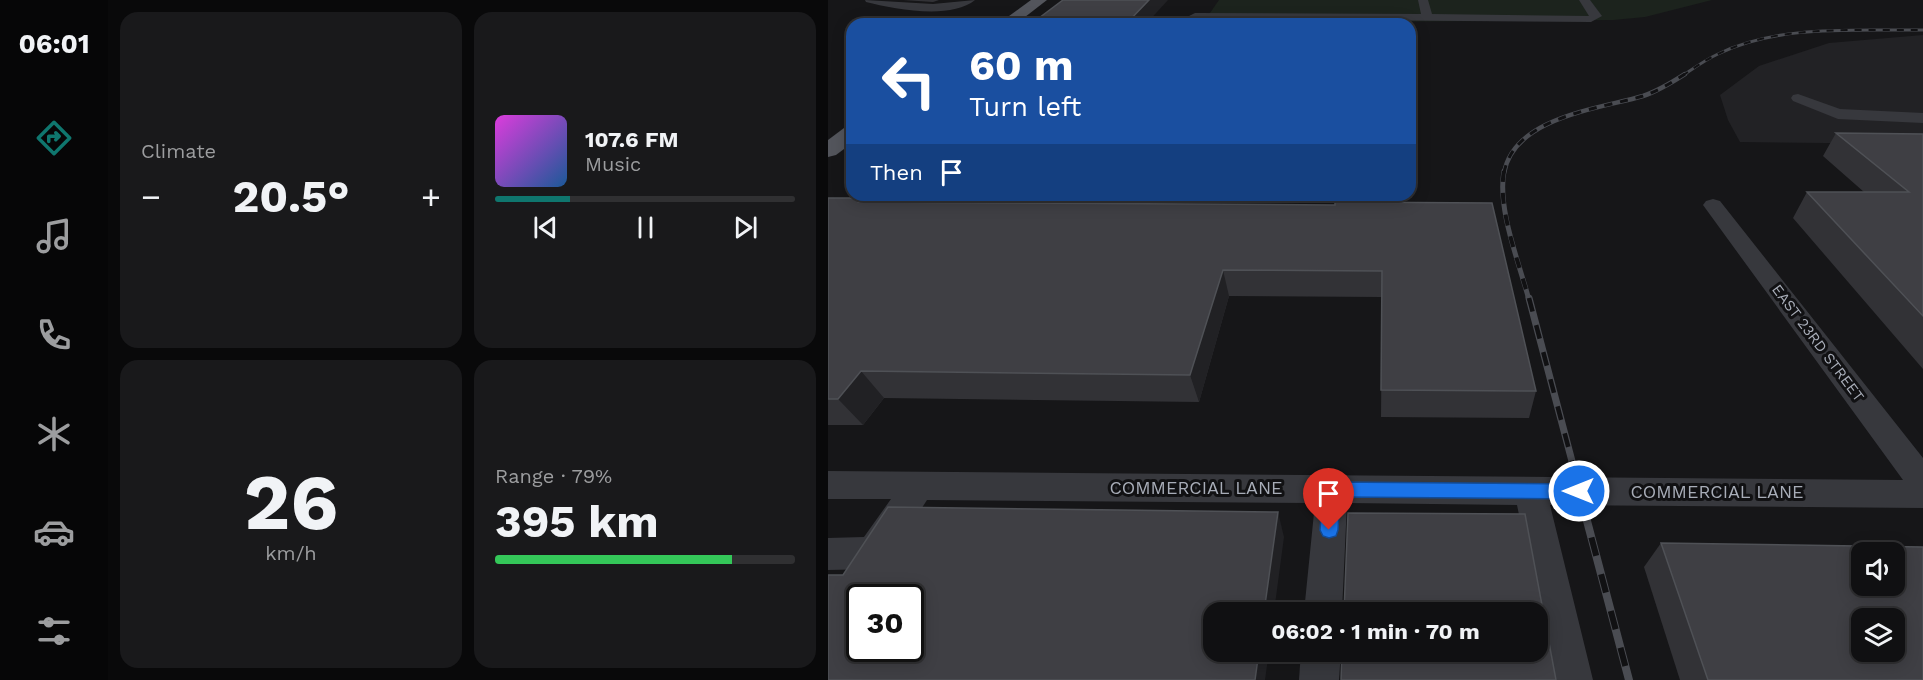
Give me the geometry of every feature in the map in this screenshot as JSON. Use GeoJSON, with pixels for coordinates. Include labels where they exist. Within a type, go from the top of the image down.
{"type":"FeatureCollection","features":[{"type":"Feature","properties":{"kind":"main road"},"geometry":{"type":"LineString","coordinates":[[1014,18],[1040,0]]}},
{"type":"Feature","properties":{"kind":"main road"},"geometry":{"type":"LineString","coordinates":[[828,150],[846,137]]}},
{"type":"Feature","properties":{"kind":"street"},"geometry":{"type":"LineString","coordinates":[[870,0],[928,8],[950,6],[970,0]]}},
{"type":"Feature","properties":{"kind":"street"},"geometry":{"type":"LineString","coordinates":[[1193,18],[1206,0]]}},
{"type":"Feature","properties":{"kind":"street"},"geometry":{"type":"LineString","coordinates":[[1423,0],[1427,17]]}},
{"type":"Feature","properties":{"kind":"street"},"geometry":{"type":"LineString","coordinates":[[1349,18],[1591,19],[1596,16],[1584,0]]}},
{"type":"Feature","properties":{"kind":"street"},"geometry":{"type":"LineString","coordinates":[[1798,98],[1839,114],[1923,118]]}},
{"type":"Feature","properties":{"kind":"street","name":"EAST 23RD STREET"},"geometry":{"type":"LineString","coordinates":[[1713,205],[1923,482]]}},
{"type":"Feature","properties":{"kind":"street","name":"COMMERCIAL LANE"},"geometry":{"type":"LineString","coordinates":[[828,485],[1923,494]]}},
{"type":"Feature","properties":{"kind":"street"},"geometry":{"type":"LineString","coordinates":[[828,554],[873,554],[919,485]]}},
{"type":"Feature","properties":{"kind":"street"},"geometry":{"type":"LineString","coordinates":[[1324,602],[1332,489]]}},
{"type":"Feature","properties":{"kind":"street"},"geometry":{"type":"LineString","coordinates":[[1530,491],[1573,680]]}},
{"type":"Feature","properties":{"kind":"street"},"geometry":{"type":"LineString","coordinates":[[1319,680],[1320,662]]}},
{"type":"Feature","properties":{"kind":"shaded area"},"geometry":{"type":"Polygon","coordinates":[[[1219,0],[1712,0],[1645,17],[1613,20],[1416,21],[1416,18],[1206,18],[1219,0]]]}},
{"type":"Feature","properties":{"kind":"shaded area"},"geometry":{"type":"Polygon","coordinates":[[[1923,35],[1923,144],[1740,142],[1728,120],[1720,95],[1759,66],[1829,43],[1923,35]]]}},
{"type":"Feature","properties":{"kind":"building"},"geometry":{"type":"Polygon","coordinates":[[[1063,0],[1149,0],[1132,18],[1039,18],[1063,0]]]}},
{"type":"Feature","properties":{"kind":"building"},"geometry":{"type":"Polygon","coordinates":[[[1836,133],[1923,134],[1923,316],[1807,192],[1909,192],[1836,133]]]}},
{"type":"Feature","properties":{"kind":"building"},"geometry":{"type":"Polygon","coordinates":[[[828,198],[846,198],[846,201],[859,202],[1335,205],[1335,202],[1492,203],[1536,391],[1381,390],[1382,271],[1223,270],[1190,375],[861,371],[838,399],[828,399],[828,198]]]}},
{"type":"Feature","properties":{"kind":"building"},"geometry":{"type":"Polygon","coordinates":[[[888,507],[1278,512],[1265,602],[1203,602],[1203,662],[1257,662],[1255,680],[828,680],[828,575],[843,575],[888,507]]]}},
{"type":"Feature","properties":{"kind":"building"},"geometry":{"type":"Polygon","coordinates":[[[1348,513],[1525,514],[1541,602],[1344,602],[1348,513]]]}},
{"type":"Feature","properties":{"kind":"building"},"geometry":{"type":"Polygon","coordinates":[[[1661,543],[1851,546],[1851,596],[1905,596],[1905,547],[1923,547],[1923,680],[1708,680],[1661,543]]]}},
{"type":"Feature","properties":{"kind":"building"},"geometry":{"type":"Polygon","coordinates":[[[1548,637],[1556,680],[1341,680],[1342,662],[1548,662],[1548,637]]]}},
{"type":"Feature","properties":{"kind":"railway"},"geometry":{"type":"LineString","coordinates":[[1685,74],[1704,61],[1742,44],[1792,33],[1923,30]]}},
{"type":"Feature","properties":{"kind":"railway"},"geometry":{"type":"LineString","coordinates":[[1504,173],[1511,154],[1524,139],[1541,127],[1582,111],[1649,94],[1685,74]]}},
{"type":"Feature","properties":{"kind":"railway"},"geometry":{"type":"LineString","coordinates":[[1504,171],[1506,218],[1529,300]]}},
{"type":"Feature","properties":{"kind":"railway"},"geometry":{"type":"LineString","coordinates":[[1529,298],[1573,465]]}},
{"type":"Feature","properties":{"kind":"railway"},"geometry":{"type":"LineString","coordinates":[[1572,464],[1629,680]]}},
{"type":"Feature","properties":{"kind":"route"},"geometry":{"type":"LineString","coordinates":[[1329,530],[1332,489],[1579,491]]}}]}
